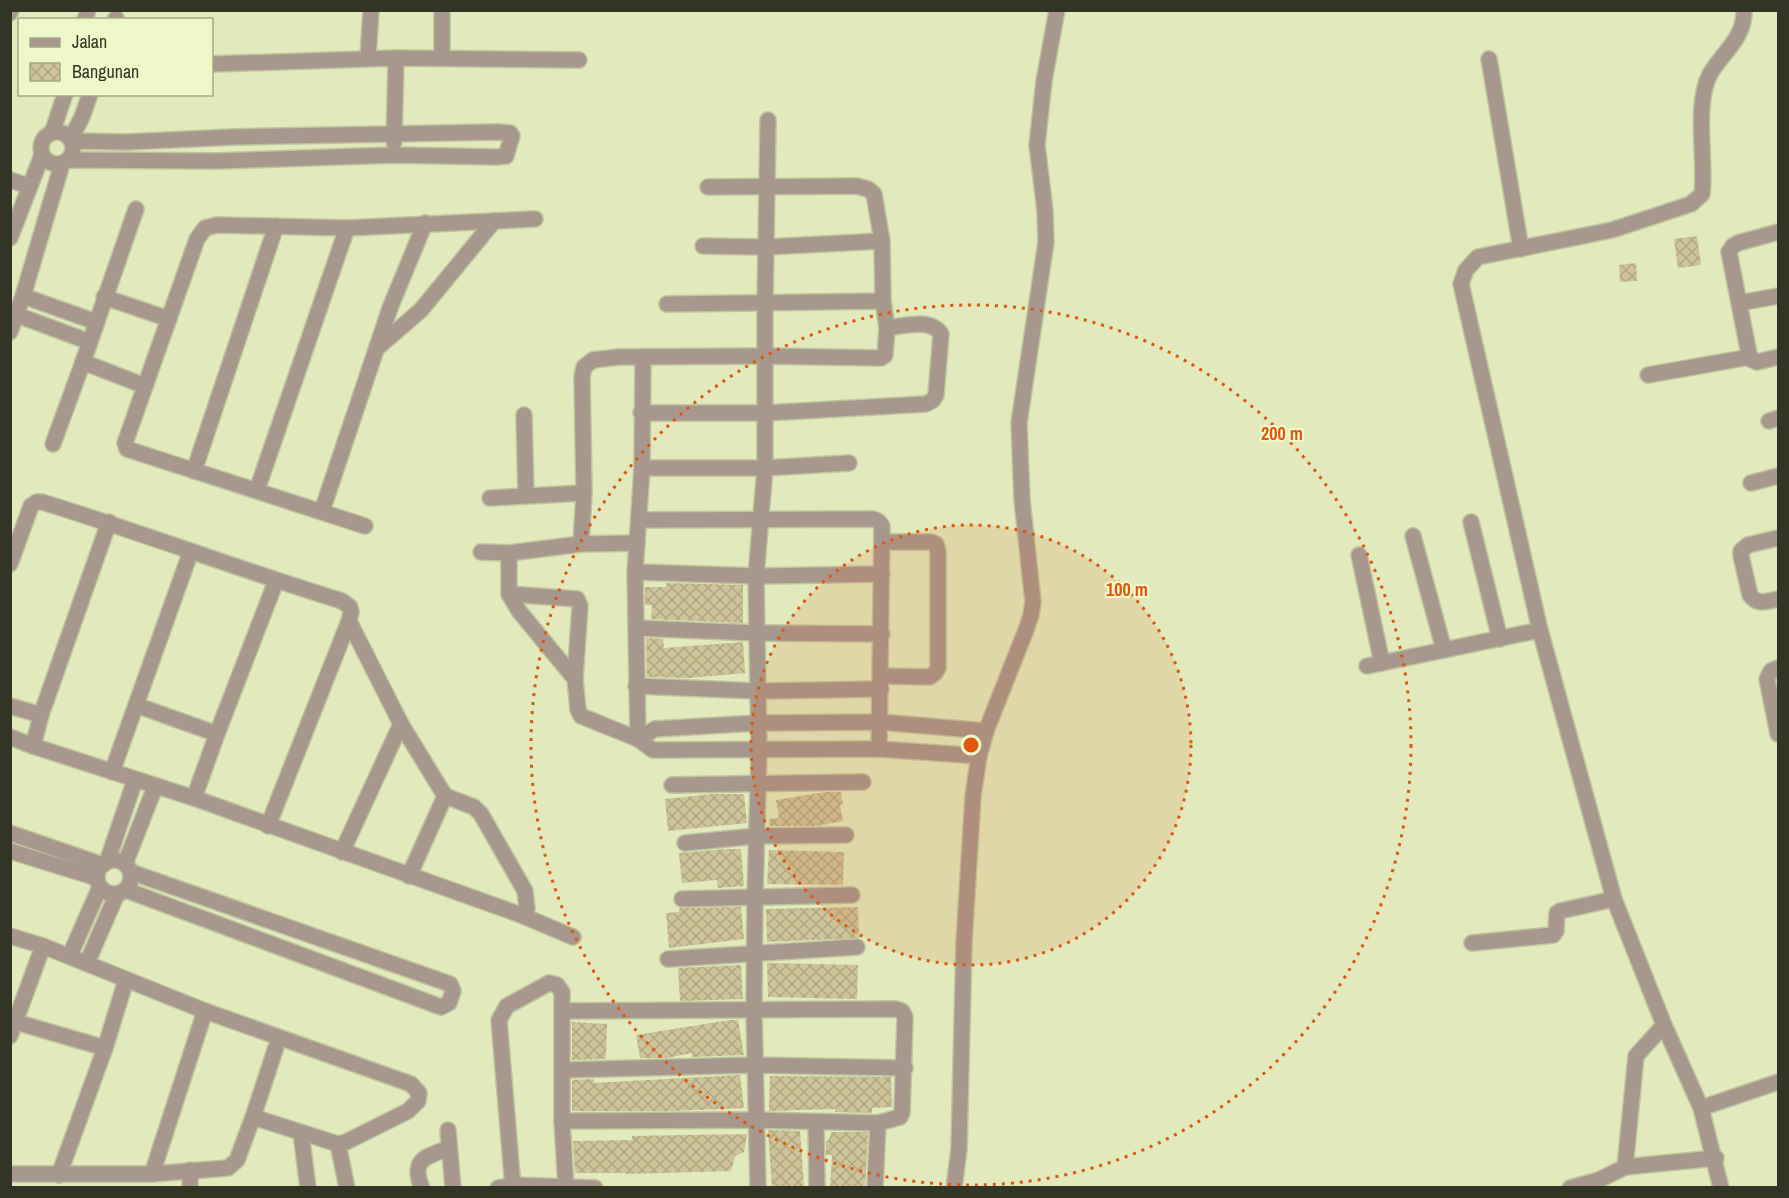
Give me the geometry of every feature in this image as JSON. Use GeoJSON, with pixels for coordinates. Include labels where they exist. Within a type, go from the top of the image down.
{"type":"FeatureCollection","features":[{"type":"Feature","properties":{"kind":"street"},"geometry":{"type":"LineString","coordinates":[[368,57],[371,10]]}},
{"type":"Feature","properties":{"kind":"street"},"geometry":{"type":"LineString","coordinates":[[441,57],[442,10]]}},
{"type":"Feature","properties":{"kind":"street"},"geometry":{"type":"LineString","coordinates":[[954,1188],[958,1149],[964,942],[971,812],[979,756],[986,731],[1031,615],[1032,602],[1022,500],[1019,423],[1046,242],[1045,211],[1037,145],[1044,81],[1057,10]]}},
{"type":"Feature","properties":{"kind":"street"},"geometry":{"type":"LineString","coordinates":[[1721,1188],[1716,1158],[1701,1108],[1664,1025],[1614,899],[1540,630],[1461,284],[1466,270],[1478,257],[1612,230],[1691,204],[1702,194],[1702,99],[1710,75],[1738,36],[1744,10]]}},
{"type":"Feature","properties":{"kind":"street"},"geometry":{"type":"LineString","coordinates":[[213,64],[368,57],[579,60]]}},
{"type":"Feature","properties":{"kind":"street"},"geometry":{"type":"LineString","coordinates":[[394,155],[396,58]]}},
{"type":"Feature","properties":{"kind":"street"},"geometry":{"type":"LineString","coordinates":[[1489,59],[1521,249]]}},
{"type":"Feature","properties":{"kind":"street"},"geometry":{"type":"LineString","coordinates":[[10,238],[42,155],[42,141],[52,132],[64,96]]}},
{"type":"Feature","properties":{"kind":"street"},"geometry":{"type":"LineString","coordinates":[[10,332],[65,162],[73,152],[72,140],[89,96]]}},
{"type":"Feature","properties":{"kind":"street"},"geometry":{"type":"LineString","coordinates":[[758,1188],[754,1010],[754,896],[759,750],[756,576],[765,468],[768,120]]}},
{"type":"Feature","properties":{"kind":"street"},"geometry":{"type":"LineString","coordinates":[[42,155],[50,163],[216,161],[394,155],[506,156],[513,136],[510,133],[498,132],[234,137],[126,142],[72,140],[66,134],[52,132]]}},
{"type":"Feature","properties":{"kind":"street"},"geometry":{"type":"LineString","coordinates":[[10,180],[29,186]]}},
{"type":"Feature","properties":{"kind":"street"},"geometry":{"type":"LineString","coordinates":[[581,544],[584,493],[582,377],[584,368],[593,360],[619,357],[881,358],[885,354],[887,328],[883,301],[882,240],[874,194],[868,189],[857,186],[708,187]]}},
{"type":"Feature","properties":{"kind":"street"},"geometry":{"type":"LineString","coordinates":[[54,444],[135,209]]}},
{"type":"Feature","properties":{"kind":"street"},"geometry":{"type":"LineString","coordinates":[[365,526],[127,449],[125,443],[197,239],[205,228],[218,225],[347,228],[535,219]]}},
{"type":"Feature","properties":{"kind":"street"},"geometry":{"type":"LineString","coordinates":[[377,348],[421,310],[494,221]]}},
{"type":"Feature","properties":{"kind":"street"},"geometry":{"type":"LineString","coordinates":[[322,511],[390,308],[425,224]]}},
{"type":"Feature","properties":{"kind":"street"},"geometry":{"type":"LineString","coordinates":[[194,471],[276,226]]}},
{"type":"Feature","properties":{"kind":"street"},"geometry":{"type":"LineString","coordinates":[[257,490],[347,228]]}},
{"type":"Feature","properties":{"kind":"street"},"geometry":{"type":"LineString","coordinates":[[1779,232],[1738,243],[1729,252],[1750,357],[1757,362],[1779,357]]}},
{"type":"Feature","properties":{"kind":"street"},"geometry":{"type":"LineString","coordinates":[[703,246],[766,247],[882,240]]}},
{"type":"Feature","properties":{"kind":"street"},"geometry":{"type":"LineString","coordinates":[[23,296],[96,322]]}},
{"type":"Feature","properties":{"kind":"street"},"geometry":{"type":"LineString","coordinates":[[104,297],[169,320]]}},
{"type":"Feature","properties":{"kind":"street"},"geometry":{"type":"LineString","coordinates":[[1739,303],[1779,297]]}},
{"type":"Feature","properties":{"kind":"street"},"geometry":{"type":"LineString","coordinates":[[667,304],[883,301]]}},
{"type":"Feature","properties":{"kind":"street"},"geometry":{"type":"LineString","coordinates":[[17,315],[90,342]]}},
{"type":"Feature","properties":{"kind":"street"},"geometry":{"type":"LineString","coordinates":[[641,412],[765,413],[926,404],[933,400],[936,395],[941,334],[937,328],[927,324],[887,328]]}},
{"type":"Feature","properties":{"kind":"street"},"geometry":{"type":"LineString","coordinates":[[638,739],[635,572],[642,468],[643,357]]}},
{"type":"Feature","properties":{"kind":"street"},"geometry":{"type":"LineString","coordinates":[[1648,375],[1750,357]]}},
{"type":"Feature","properties":{"kind":"street"},"geometry":{"type":"LineString","coordinates":[[83,362],[145,386]]}},
{"type":"Feature","properties":{"kind":"street"},"geometry":{"type":"LineString","coordinates":[[524,415],[526,495]]}},
{"type":"Feature","properties":{"kind":"street"},"geometry":{"type":"LineString","coordinates":[[642,468],[765,468],[849,463]]}},
{"type":"Feature","properties":{"kind":"street"},"geometry":{"type":"LineString","coordinates":[[1751,483],[1779,476]]}},
{"type":"Feature","properties":{"kind":"street"},"geometry":{"type":"LineString","coordinates":[[490,498],[584,493]]}},
{"type":"Feature","properties":{"kind":"street"},"geometry":{"type":"LineString","coordinates":[[10,564],[29,510],[34,503],[42,502],[109,522],[276,581],[342,601],[350,607],[349,621],[268,826]]}},
{"type":"Feature","properties":{"kind":"street"},"geometry":{"type":"LineString","coordinates":[[639,520],[873,519],[878,521],[882,526],[879,749]]}},
{"type":"Feature","properties":{"kind":"street"},"geometry":{"type":"LineString","coordinates":[[33,746],[41,715],[109,522]]}},
{"type":"Feature","properties":{"kind":"street"},"geometry":{"type":"LineString","coordinates":[[1472,522],[1500,639]]}},
{"type":"Feature","properties":{"kind":"street"},"geometry":{"type":"LineString","coordinates":[[1413,536],[1444,650]]}},
{"type":"Feature","properties":{"kind":"street"},"geometry":{"type":"LineString","coordinates":[[1779,538],[1748,545],[1741,551],[1753,600],[1758,603],[1779,599]]}},
{"type":"Feature","properties":{"kind":"street"},"geometry":{"type":"LineString","coordinates":[[636,686],[758,691],[881,683],[930,677],[938,668],[938,551],[936,544],[931,542],[882,542]]}},
{"type":"Feature","properties":{"kind":"street"},"geometry":{"type":"LineString","coordinates":[[481,552],[509,553],[581,544],[637,543]]}},
{"type":"Feature","properties":{"kind":"street"},"geometry":{"type":"LineString","coordinates":[[112,772],[190,551]]}},
{"type":"Feature","properties":{"kind":"street"},"geometry":{"type":"LineString","coordinates":[[509,553],[509,594],[519,611],[575,679]]}},
{"type":"Feature","properties":{"kind":"street"},"geometry":{"type":"LineString","coordinates":[[1359,555],[1375,664],[1540,630]]}},
{"type":"Feature","properties":{"kind":"street"},"geometry":{"type":"LineString","coordinates":[[635,572],[756,576],[882,574]]}},
{"type":"Feature","properties":{"kind":"street"},"geometry":{"type":"LineString","coordinates":[[194,798],[276,581]]}},
{"type":"Feature","properties":{"kind":"street"},"geometry":{"type":"LineString","coordinates":[[509,594],[577,599],[580,606],[575,679],[578,710],[581,716],[638,739],[653,750],[879,749],[979,756]]}},
{"type":"Feature","properties":{"kind":"street"},"geometry":{"type":"LineString","coordinates":[[349,621],[401,724],[445,796],[474,807],[481,814],[525,891],[527,909],[521,915]]}},
{"type":"Feature","properties":{"kind":"street"},"geometry":{"type":"LineString","coordinates":[[636,628],[756,633],[882,634]]}},
{"type":"Feature","properties":{"kind":"street"},"geometry":{"type":"LineString","coordinates":[[1778,727],[1767,679],[1771,670],[1779,668]]}},
{"type":"Feature","properties":{"kind":"street"},"geometry":{"type":"LineString","coordinates":[[136,705],[217,734]]}},
{"type":"Feature","properties":{"kind":"street"},"geometry":{"type":"LineString","coordinates":[[10,706],[41,715]]}},
{"type":"Feature","properties":{"kind":"street"},"geometry":{"type":"LineString","coordinates":[[638,739],[655,729],[757,723],[880,722],[986,731]]}},
{"type":"Feature","properties":{"kind":"street"},"geometry":{"type":"LineString","coordinates":[[342,852],[401,724]]}},
{"type":"Feature","properties":{"kind":"street"},"geometry":{"type":"LineString","coordinates":[[10,737],[155,787],[194,798],[521,915],[573,937]]}},
{"type":"Feature","properties":{"kind":"street"},"geometry":{"type":"LineString","coordinates":[[70,955],[135,780]]}},
{"type":"Feature","properties":{"kind":"street"},"geometry":{"type":"LineString","coordinates":[[672,785],[863,782]]}},
{"type":"Feature","properties":{"kind":"street"},"geometry":{"type":"LineString","coordinates":[[87,963],[122,892],[131,882],[128,868],[155,787]]}},
{"type":"Feature","properties":{"kind":"street"},"geometry":{"type":"LineString","coordinates":[[410,876],[445,796]]}},
{"type":"Feature","properties":{"kind":"street"},"geometry":{"type":"LineString","coordinates":[[10,833],[102,873]]}},
{"type":"Feature","properties":{"kind":"street"},"geometry":{"type":"LineString","coordinates":[[685,843],[756,836],[846,835]]}},
{"type":"Feature","properties":{"kind":"street"},"geometry":{"type":"LineString","coordinates":[[10,851],[102,873]]}},
{"type":"Feature","properties":{"kind":"street"},"geometry":{"type":"LineString","coordinates":[[116,860],[128,868],[450,984],[453,991],[449,1003],[441,1006],[122,892],[107,893],[102,873],[116,860]]}},
{"type":"Feature","properties":{"kind":"street"},"geometry":{"type":"LineString","coordinates":[[682,899],[852,895]]}},
{"type":"Feature","properties":{"kind":"street"},"geometry":{"type":"LineString","coordinates":[[1472,944],[1553,935],[1556,932],[1558,912],[1614,899]]}},
{"type":"Feature","properties":{"kind":"street"},"geometry":{"type":"LineString","coordinates":[[10,936],[70,955],[205,1011],[411,1084],[419,1093],[418,1101],[408,1111],[338,1144],[254,1118]]}},
{"type":"Feature","properties":{"kind":"street"},"geometry":{"type":"LineString","coordinates":[[43,946],[13,1029],[105,1048]]}},
{"type":"Feature","properties":{"kind":"street"},"geometry":{"type":"LineString","coordinates":[[668,959],[857,947]]}},
{"type":"Feature","properties":{"kind":"street"},"geometry":{"type":"LineString","coordinates":[[59,1175],[105,1048],[126,980]]}},
{"type":"Feature","properties":{"kind":"street"},"geometry":{"type":"LineString","coordinates":[[566,1187],[562,1121],[562,1011],[560,988],[549,983],[507,1006],[499,1020],[508,1187],[595,1188]]}},
{"type":"Feature","properties":{"kind":"street"},"geometry":{"type":"LineString","coordinates":[[562,1011],[896,1009],[902,1011],[905,1017],[905,1068],[900,1117],[878,1123],[756,1119],[562,1121]]}},
{"type":"Feature","properties":{"kind":"street"},"geometry":{"type":"LineString","coordinates":[[152,1174],[205,1011]]}},
{"type":"Feature","properties":{"kind":"street"},"geometry":{"type":"LineString","coordinates":[[1625,1167],[1636,1056],[1664,1025]]}},
{"type":"Feature","properties":{"kind":"street"},"geometry":{"type":"LineString","coordinates":[[10,1174],[152,1174],[228,1168],[237,1160],[254,1118],[279,1038]]}},
{"type":"Feature","properties":{"kind":"street"},"geometry":{"type":"LineString","coordinates":[[562,1070],[755,1065],[905,1068]]}},
{"type":"Feature","properties":{"kind":"street"},"geometry":{"type":"LineString","coordinates":[[1701,1108],[1779,1082]]}},
{"type":"Feature","properties":{"kind":"street"},"geometry":{"type":"LineString","coordinates":[[816,1122],[817,1188]]}},
{"type":"Feature","properties":{"kind":"street"},"geometry":{"type":"LineString","coordinates":[[875,1188],[878,1123]]}},
{"type":"Feature","properties":{"kind":"street"},"geometry":{"type":"LineString","coordinates":[[448,1130],[453,1188]]}},
{"type":"Feature","properties":{"kind":"street"},"geometry":{"type":"LineString","coordinates":[[301,1133],[308,1188]]}},
{"type":"Feature","properties":{"kind":"street"},"geometry":{"type":"LineString","coordinates":[[338,1144],[347,1188]]}},
{"type":"Feature","properties":{"kind":"street"},"geometry":{"type":"LineString","coordinates":[[422,1188],[417,1173],[419,1163],[427,1156],[449,1148]]}},
{"type":"Feature","properties":{"kind":"street"},"geometry":{"type":"LineString","coordinates":[[1570,1188],[1599,1180],[1625,1167],[1716,1158]]}},
{"type":"Feature","properties":{"kind":"street"},"geometry":{"type":"LineString","coordinates":[[190,1170],[190,1188]]}},
{"type":"Feature","properties":{"kind":"building"},"geometry":{"type":"Polygon","coordinates":[[[1697,236],[1701,265],[1678,268],[1674,239],[1697,236]]]}},
{"type":"Feature","properties":{"kind":"building"},"geometry":{"type":"Polygon","coordinates":[[[1636,263],[1637,281],[1620,282],[1619,265],[1636,263]]]}},
{"type":"Feature","properties":{"kind":"building"},"geometry":{"type":"Polygon","coordinates":[[[666,583],[743,585],[743,623],[651,619],[652,605],[645,605],[645,587],[666,587],[666,583]]]}},
{"type":"Feature","properties":{"kind":"building"},"geometry":{"type":"Polygon","coordinates":[[[646,638],[663,639],[664,648],[743,642],[745,673],[689,678],[647,677],[646,638]]]}},
{"type":"Feature","properties":{"kind":"building"},"geometry":{"type":"Polygon","coordinates":[[[825,792],[841,792],[843,804],[840,805],[843,821],[817,826],[770,826],[769,819],[779,818],[776,800],[825,792]]]}},
{"type":"Feature","properties":{"kind":"building"},"geometry":{"type":"Polygon","coordinates":[[[713,794],[744,794],[747,823],[668,831],[665,799],[713,794]]]}},
{"type":"Feature","properties":{"kind":"building"},"geometry":{"type":"Polygon","coordinates":[[[741,849],[744,886],[718,888],[717,880],[682,883],[679,853],[741,849]]]}},
{"type":"Feature","properties":{"kind":"building"},"geometry":{"type":"Polygon","coordinates":[[[769,850],[844,852],[843,885],[767,884],[769,850]]]}},
{"type":"Feature","properties":{"kind":"building"},"geometry":{"type":"Polygon","coordinates":[[[741,907],[744,939],[669,948],[666,913],[679,912],[680,908],[741,907]]]}},
{"type":"Feature","properties":{"kind":"building"},"geometry":{"type":"Polygon","coordinates":[[[858,907],[859,938],[767,942],[766,909],[858,907]]]}},
{"type":"Feature","properties":{"kind":"building"},"geometry":{"type":"Polygon","coordinates":[[[767,963],[858,965],[857,999],[768,997],[767,963]]]}},
{"type":"Feature","properties":{"kind":"building"},"geometry":{"type":"Polygon","coordinates":[[[741,965],[743,999],[680,1001],[678,968],[741,965]]]}},
{"type":"Feature","properties":{"kind":"building"},"geometry":{"type":"Polygon","coordinates":[[[738,1020],[744,1055],[692,1057],[692,1053],[667,1058],[640,1058],[636,1035],[738,1020]]]}},
{"type":"Feature","properties":{"kind":"building"},"geometry":{"type":"Polygon","coordinates":[[[572,1022],[607,1024],[606,1059],[572,1060],[572,1022]]]}},
{"type":"Feature","properties":{"kind":"building"},"geometry":{"type":"Polygon","coordinates":[[[740,1075],[744,1108],[572,1111],[572,1080],[594,1079],[594,1083],[740,1075]]]}},
{"type":"Feature","properties":{"kind":"building"},"geometry":{"type":"Polygon","coordinates":[[[770,1076],[891,1077],[892,1107],[872,1108],[872,1113],[835,1112],[836,1109],[769,1111],[770,1076]]]}},
{"type":"Feature","properties":{"kind":"building"},"geometry":{"type":"Polygon","coordinates":[[[768,1130],[800,1131],[804,1186],[772,1188],[768,1130]]]}},
{"type":"Feature","properties":{"kind":"building"},"geometry":{"type":"Polygon","coordinates":[[[831,1132],[868,1132],[865,1188],[830,1188],[832,1155],[826,1155],[826,1142],[831,1132]]]}},
{"type":"Feature","properties":{"kind":"building"},"geometry":{"type":"Polygon","coordinates":[[[747,1134],[744,1152],[735,1156],[731,1171],[575,1173],[573,1141],[632,1140],[632,1136],[747,1134]]]}}]}
